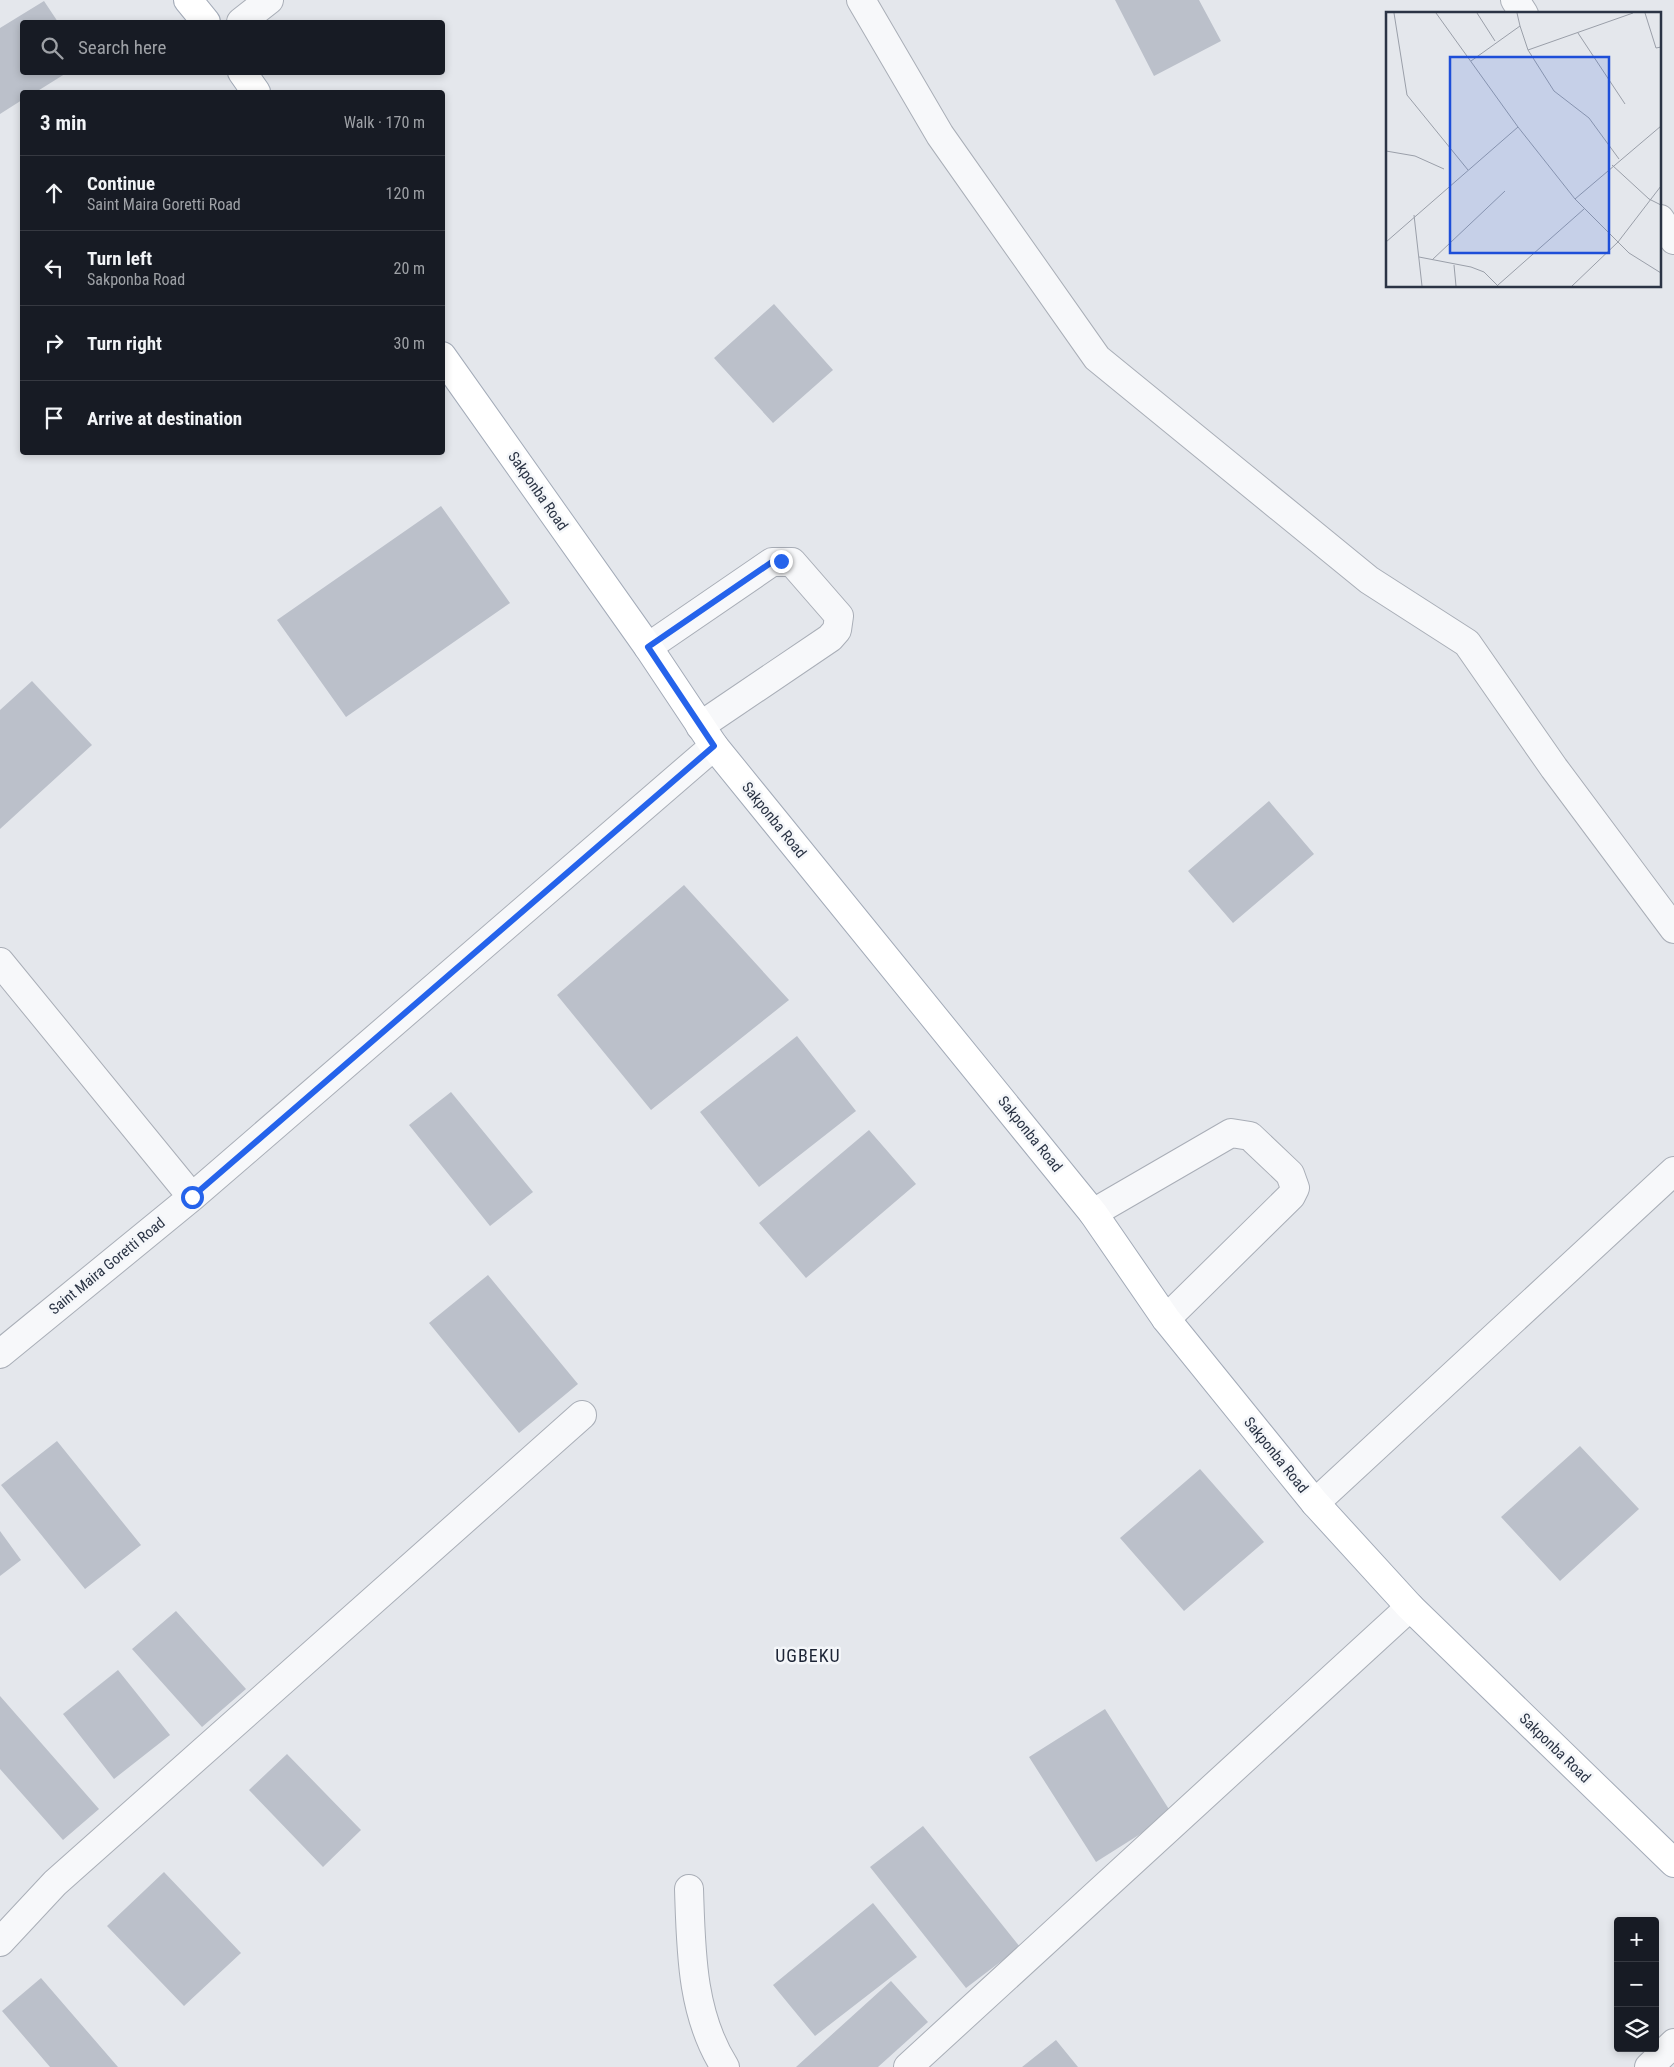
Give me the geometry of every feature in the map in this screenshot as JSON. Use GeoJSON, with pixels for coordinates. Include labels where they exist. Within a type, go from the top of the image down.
{"type":"FeatureCollection","features":[{"type":"Feature","properties":{"kind":"main road"},"geometry":{"type":"LineString","coordinates":[[188,0],[204,20]]}},
{"type":"Feature","properties":{"kind":"main road"},"geometry":{"type":"LineString","coordinates":[[244,75],[255,90]]}},
{"type":"Feature","properties":{"kind":"main road","name":"Sakponba Road"},"geometry":{"type":"LineString","coordinates":[[445,360],[648,647],[707,736],[1093,1213],[1166,1319],[1315,1503],[1410,1607],[1674,1863]]}},
{"type":"Feature","properties":{"kind":"street"},"geometry":{"type":"LineString","coordinates":[[244,20],[269,0]]}},
{"type":"Feature","properties":{"kind":"street"},"geometry":{"type":"LineString","coordinates":[[861,0],[940,135],[1097,358],[1369,580],[1467,643],[1554,768],[1674,929]]}},
{"type":"Feature","properties":{"kind":"street"},"geometry":{"type":"LineString","coordinates":[[1515,0],[1523,12]]}},
{"type":"Feature","properties":{"kind":"street"},"geometry":{"type":"LineString","coordinates":[[1662,222],[1674,240]]}},
{"type":"Feature","properties":{"kind":"street","name":"Saint Maira Goretti Road"},"geometry":{"type":"LineString","coordinates":[[0,1354],[192,1197],[707,736],[830,638],[837,630],[839,616],[792,562],[772,562],[648,647]]}},
{"type":"Feature","properties":{"kind":"street"},"geometry":{"type":"LineString","coordinates":[[0,962],[192,1197]]}},
{"type":"Feature","properties":{"kind":"street"},"geometry":{"type":"LineString","coordinates":[[1093,1213],[1231,1133],[1250,1136],[1290,1174],[1295,1188],[1291,1196],[1166,1319]]}},
{"type":"Feature","properties":{"kind":"street"},"geometry":{"type":"LineString","coordinates":[[1315,1503],[1674,1171]]}},
{"type":"Feature","properties":{"kind":"street"},"geometry":{"type":"LineString","coordinates":[[0,1942],[55,1884],[582,1415]]}},
{"type":"Feature","properties":{"kind":"street"},"geometry":{"type":"LineString","coordinates":[[908,2067],[1410,1607]]}},
{"type":"Feature","properties":{"kind":"street"},"geometry":{"type":"LineString","coordinates":[[689,1889],[692,1971],[711,2046],[725,2067]]}},
{"type":"Feature","properties":{"kind":"street"},"geometry":{"type":"LineString","coordinates":[[1649,2067],[1674,2043]]}},
{"type":"Feature","properties":{"kind":"building"},"geometry":{"type":"Polygon","coordinates":[[[1115,0],[1199,0],[1221,41],[1154,76],[1115,0]]]}},
{"type":"Feature","properties":{"kind":"building"},"geometry":{"type":"Polygon","coordinates":[[[44,1],[57,20],[20,20],[20,75],[63,75],[39,90],[20,90],[20,101],[0,114],[0,28],[44,1]]]}},
{"type":"Feature","properties":{"kind":"building"},"geometry":{"type":"Polygon","coordinates":[[[774,304],[833,370],[773,423],[714,358],[774,304]]]}},
{"type":"Feature","properties":{"kind":"building"},"geometry":{"type":"Polygon","coordinates":[[[441,506],[510,603],[346,717],[277,620],[441,506]]]}},
{"type":"Feature","properties":{"kind":"building"},"geometry":{"type":"Polygon","coordinates":[[[32,681],[92,745],[0,829],[0,710],[32,681]]]}},
{"type":"Feature","properties":{"kind":"building"},"geometry":{"type":"Polygon","coordinates":[[[1269,801],[1314,854],[1233,923],[1188,871],[1269,801]]]}},
{"type":"Feature","properties":{"kind":"building"},"geometry":{"type":"Polygon","coordinates":[[[684,885],[789,1000],[651,1110],[557,995],[684,885]]]}},
{"type":"Feature","properties":{"kind":"building"},"geometry":{"type":"Polygon","coordinates":[[[797,1036],[856,1111],[759,1187],[700,1112],[797,1036]]]}},
{"type":"Feature","properties":{"kind":"building"},"geometry":{"type":"Polygon","coordinates":[[[451,1092],[533,1192],[490,1226],[409,1125],[451,1092]]]}},
{"type":"Feature","properties":{"kind":"building"},"geometry":{"type":"Polygon","coordinates":[[[869,1130],[916,1184],[806,1278],[759,1223],[869,1130]]]}},
{"type":"Feature","properties":{"kind":"building"},"geometry":{"type":"Polygon","coordinates":[[[488,1275],[578,1384],[519,1433],[429,1323],[488,1275]]]}},
{"type":"Feature","properties":{"kind":"building"},"geometry":{"type":"Polygon","coordinates":[[[57,1441],[141,1545],[85,1589],[1,1485],[57,1441]]]}},
{"type":"Feature","properties":{"kind":"building"},"geometry":{"type":"Polygon","coordinates":[[[1580,1446],[1639,1509],[1560,1581],[1501,1517],[1580,1446]]]}},
{"type":"Feature","properties":{"kind":"building"},"geometry":{"type":"Polygon","coordinates":[[[1200,1469],[1264,1542],[1184,1611],[1120,1538],[1200,1469]]]}},
{"type":"Feature","properties":{"kind":"building"},"geometry":{"type":"Polygon","coordinates":[[[0,1531],[21,1560],[0,1576],[0,1531]]]}},
{"type":"Feature","properties":{"kind":"building"},"geometry":{"type":"Polygon","coordinates":[[[176,1611],[246,1689],[202,1727],[132,1649],[176,1611]]]}},
{"type":"Feature","properties":{"kind":"building"},"geometry":{"type":"Polygon","coordinates":[[[118,1670],[170,1735],[114,1779],[63,1714],[118,1670]]]}},
{"type":"Feature","properties":{"kind":"building"},"geometry":{"type":"Polygon","coordinates":[[[0,1696],[99,1809],[63,1840],[0,1769],[0,1696]]]}},
{"type":"Feature","properties":{"kind":"building"},"geometry":{"type":"Polygon","coordinates":[[[1105,1709],[1172,1814],[1096,1862],[1029,1757],[1105,1709]]]}},
{"type":"Feature","properties":{"kind":"building"},"geometry":{"type":"Polygon","coordinates":[[[287,1754],[361,1830],[323,1867],[249,1790],[287,1754]]]}},
{"type":"Feature","properties":{"kind":"building"},"geometry":{"type":"Polygon","coordinates":[[[923,1826],[1020,1947],[966,1988],[870,1867],[923,1826]]]}},
{"type":"Feature","properties":{"kind":"building"},"geometry":{"type":"Polygon","coordinates":[[[164,1872],[241,1953],[184,2006],[107,1926],[164,1872]]]}},
{"type":"Feature","properties":{"kind":"building"},"geometry":{"type":"Polygon","coordinates":[[[873,1903],[917,1957],[815,2036],[773,1985],[873,1903]]]}},
{"type":"Feature","properties":{"kind":"building"},"geometry":{"type":"Polygon","coordinates":[[[41,1978],[118,2067],[50,2067],[2,2011],[41,1978]]]}},
{"type":"Feature","properties":{"kind":"building"},"geometry":{"type":"Polygon","coordinates":[[[891,1981],[928,2022],[878,2067],[796,2067],[891,1981]]]}},
{"type":"Feature","properties":{"kind":"building"},"geometry":{"type":"Polygon","coordinates":[[[1056,2040],[1078,2067],[1022,2067],[1056,2040]]]}},
{"type":"Feature","properties":{"kind":"district","name":"UGBEKU"},"geometry":{"type":"Point","coordinates":[808,1655]}},
{"type":"Feature","properties":{"kind":"route"},"geometry":{"type":"LineString","coordinates":[[192,1197],[714,746],[648,647],[772,562],[781,561]]}}]}
